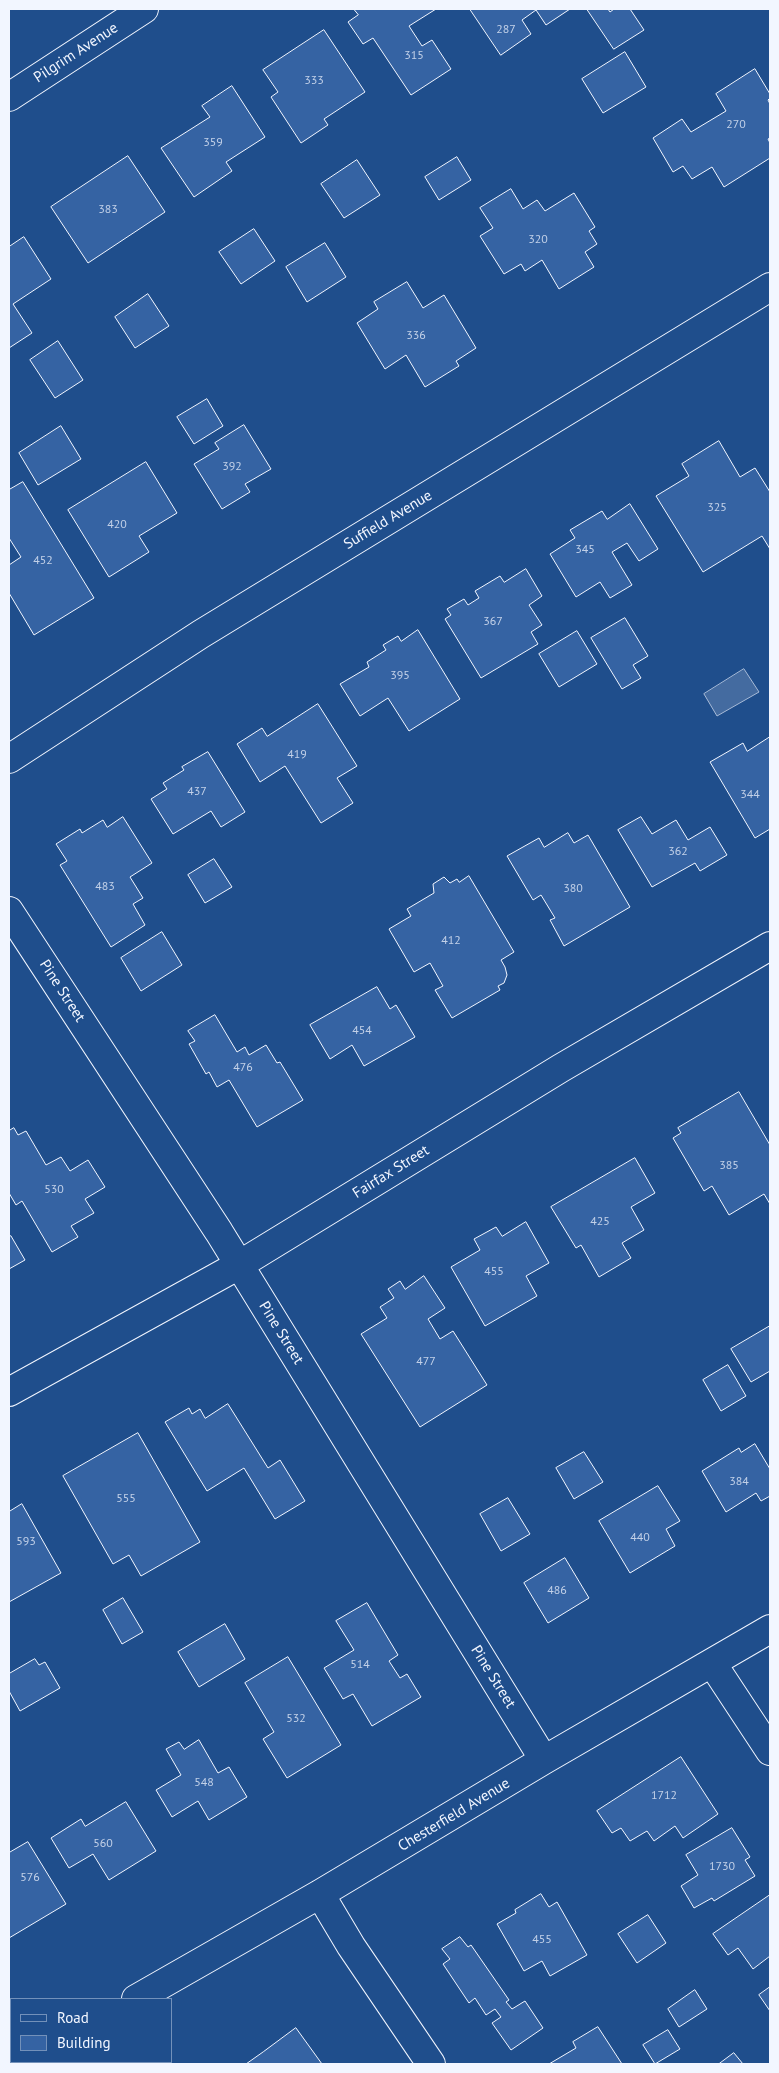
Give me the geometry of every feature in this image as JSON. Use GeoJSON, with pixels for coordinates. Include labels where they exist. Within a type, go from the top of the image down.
{"type":"FeatureCollection","features":[{"type":"Feature","properties":{"kind":"street","name":"Pilgrim Avenue"},"geometry":{"type":"LineString","coordinates":[[9,98],[144,9]]}},
{"type":"Feature","properties":{"kind":"street","name":"Suffield Avenue"},"geometry":{"type":"LineString","coordinates":[[9,759],[201,634],[770,287]]}},
{"type":"Feature","properties":{"kind":"street","name":"Pine Street"},"geometry":{"type":"LineString","coordinates":[[9,911],[239,1265],[544,1760]]}},
{"type":"Feature","properties":{"kind":"street","name":"Fairfax Street"},"geometry":{"type":"LineString","coordinates":[[9,1392],[239,1265],[561,1068],[770,946]]}},
{"type":"Feature","properties":{"kind":"street","name":"Chesterfield Avenue"},"geometry":{"type":"LineString","coordinates":[[138,1998],[320,1894],[544,1760],[770,1629]]}},
{"type":"Feature","properties":{"kind":"street"},"geometry":{"type":"LineString","coordinates":[[712,1663],[770,1751]]}},
{"type":"Feature","properties":{"kind":"street"},"geometry":{"type":"LineString","coordinates":[[320,1894],[351,1946],[431,2064]]}},
{"type":"Feature","properties":{"kind":"water"},"geometry":{"type":"Polygon","coordinates":[[[744,669],[759,692],[717,716],[704,694],[744,669]]]}},
{"type":"Feature","properties":{"kind":"building"},"geometry":{"type":"Polygon","coordinates":[[[354,9],[436,9],[409,26],[422,46],[432,40],[451,69],[411,95],[373,38],[363,44],[348,22],[358,15],[354,9]]]}},
{"type":"Feature","properties":{"kind":"building"},"geometry":{"type":"Polygon","coordinates":[[[470,9],[570,9],[546,25],[536,10],[522,20],[531,34],[501,55],[470,9]]]}},
{"type":"Feature","properties":{"kind":"building"},"geometry":{"type":"Polygon","coordinates":[[[587,9],[608,9],[610,12],[614,9],[630,9],[644,30],[614,49],[587,9]]]}},
{"type":"Feature","properties":{"kind":"building"},"geometry":{"type":"Polygon","coordinates":[[[324,30],[365,92],[324,119],[328,125],[301,143],[271,97],[278,92],[263,70],[324,30]]]}},
{"type":"Feature","properties":{"kind":"building"},"geometry":{"type":"Polygon","coordinates":[[[625,52],[646,87],[603,113],[582,79],[625,52]]]}},
{"type":"Feature","properties":{"kind":"building"},"geometry":{"type":"Polygon","coordinates":[[[755,69],[770,94],[768,100],[770,104],[770,138],[768,139],[770,143],[770,158],[724,187],[712,167],[692,179],[683,166],[673,172],[653,138],[682,119],[691,132],[726,111],[716,94],[755,69]]]}},
{"type":"Feature","properties":{"kind":"building"},"geometry":{"type":"Polygon","coordinates":[[[232,86],[265,137],[226,162],[232,171],[194,197],[161,148],[210,117],[202,106],[232,86]]]}},
{"type":"Feature","properties":{"kind":"building"},"geometry":{"type":"Polygon","coordinates":[[[128,156],[165,212],[88,263],[51,207],[128,156]]]}},
{"type":"Feature","properties":{"kind":"building"},"geometry":{"type":"Polygon","coordinates":[[[457,157],[471,180],[439,200],[425,177],[457,157]]]}},
{"type":"Feature","properties":{"kind":"building"},"geometry":{"type":"Polygon","coordinates":[[[357,160],[380,195],[344,218],[321,184],[357,160]]]}},
{"type":"Feature","properties":{"kind":"building"},"geometry":{"type":"Polygon","coordinates":[[[511,189],[523,209],[537,200],[545,211],[574,193],[595,227],[589,231],[597,244],[585,252],[594,267],[559,289],[542,260],[525,271],[521,264],[504,274],[480,236],[493,228],[480,208],[511,189]]]}},
{"type":"Feature","properties":{"kind":"building"},"geometry":{"type":"Polygon","coordinates":[[[254,229],[275,261],[241,284],[219,252],[254,229]]]}},
{"type":"Feature","properties":{"kind":"building"},"geometry":{"type":"Polygon","coordinates":[[[24,237],[51,279],[13,304],[32,333],[9,348],[9,247],[24,237]]]}},
{"type":"Feature","properties":{"kind":"building"},"geometry":{"type":"Polygon","coordinates":[[[325,243],[346,277],[307,302],[286,267],[325,243]]]}},
{"type":"Feature","properties":{"kind":"building"},"geometry":{"type":"Polygon","coordinates":[[[407,282],[423,308],[444,295],[476,348],[456,361],[459,366],[425,387],[406,355],[385,369],[357,323],[378,309],[374,302],[407,282]]]}},
{"type":"Feature","properties":{"kind":"building"},"geometry":{"type":"Polygon","coordinates":[[[148,294],[169,326],[135,348],[115,317],[148,294]]]}},
{"type":"Feature","properties":{"kind":"building"},"geometry":{"type":"Polygon","coordinates":[[[58,341],[83,380],[55,398],[30,360],[58,341]]]}},
{"type":"Feature","properties":{"kind":"building"},"geometry":{"type":"Polygon","coordinates":[[[207,399],[223,426],[194,444],[177,417],[207,399]]]}},
{"type":"Feature","properties":{"kind":"building"},"geometry":{"type":"Polygon","coordinates":[[[244,425],[271,469],[245,484],[250,492],[222,509],[194,464],[219,449],[215,443],[244,425]]]}},
{"type":"Feature","properties":{"kind":"building"},"geometry":{"type":"Polygon","coordinates":[[[61,426],[81,459],[38,485],[19,453],[61,426]]]}},
{"type":"Feature","properties":{"kind":"building"},"geometry":{"type":"Polygon","coordinates":[[[719,441],[740,477],[755,468],[770,492],[770,549],[762,536],[703,572],[656,496],[689,476],[682,464],[719,441]]]}},
{"type":"Feature","properties":{"kind":"building"},"geometry":{"type":"Polygon","coordinates":[[[146,462],[177,513],[139,536],[149,552],[109,577],[68,510],[146,462]]]}},
{"type":"Feature","properties":{"kind":"building"},"geometry":{"type":"Polygon","coordinates":[[[23,482],[94,598],[34,635],[9,593],[9,565],[21,557],[9,538],[9,490],[23,482]]]}},
{"type":"Feature","properties":{"kind":"building"},"geometry":{"type":"Polygon","coordinates":[[[630,504],[658,549],[639,561],[627,543],[612,552],[632,585],[610,598],[600,582],[576,597],[550,554],[575,538],[570,530],[602,511],[607,519],[630,504]]]}},
{"type":"Feature","properties":{"kind":"building"},"geometry":{"type":"Polygon","coordinates":[[[526,569],[542,596],[529,605],[542,625],[531,632],[538,644],[481,678],[445,619],[451,615],[447,609],[464,599],[468,605],[479,598],[475,591],[500,576],[504,582],[526,569]]]}},
{"type":"Feature","properties":{"kind":"building"},"geometry":{"type":"Polygon","coordinates":[[[625,618],[648,656],[633,665],[641,678],[622,689],[591,638],[625,618]]]}},
{"type":"Feature","properties":{"kind":"building"},"geometry":{"type":"Polygon","coordinates":[[[418,630],[460,699],[409,731],[388,698],[360,716],[340,684],[369,667],[367,662],[386,650],[383,645],[398,636],[401,641],[418,630]]]}},
{"type":"Feature","properties":{"kind":"building"},"geometry":{"type":"Polygon","coordinates":[[[577,631],[597,664],[559,687],[539,654],[577,631]]]}},
{"type":"Feature","properties":{"kind":"building"},"geometry":{"type":"Polygon","coordinates":[[[318,704],[357,766],[337,778],[353,803],[321,823],[285,766],[260,782],[237,744],[262,728],[267,736],[318,704]]]}},
{"type":"Feature","properties":{"kind":"building"},"geometry":{"type":"Polygon","coordinates":[[[770,737],[770,829],[755,838],[710,762],[743,743],[747,751],[770,737]]]}},
{"type":"Feature","properties":{"kind":"building"},"geometry":{"type":"Polygon","coordinates":[[[208,752],[245,812],[221,827],[211,811],[173,834],[151,799],[167,789],[163,783],[184,770],[182,767],[208,752]]]}},
{"type":"Feature","properties":{"kind":"building"},"geometry":{"type":"Polygon","coordinates":[[[123,817],[152,863],[130,877],[143,898],[133,904],[145,925],[111,947],[60,865],[67,861],[56,844],[80,829],[82,833],[103,820],[107,827],[123,817]]]}},
{"type":"Feature","properties":{"kind":"building"},"geometry":{"type":"Polygon","coordinates":[[[641,817],[652,834],[676,820],[688,840],[710,827],[727,855],[700,871],[695,863],[652,887],[618,830],[641,817]]]}},
{"type":"Feature","properties":{"kind":"building"},"geometry":{"type":"Polygon","coordinates":[[[568,833],[574,843],[588,835],[630,907],[564,946],[550,920],[555,918],[541,895],[533,900],[507,856],[539,838],[544,847],[568,833]]]}},
{"type":"Feature","properties":{"kind":"building"},"geometry":{"type":"Polygon","coordinates":[[[214,859],[232,887],[205,903],[188,875],[214,859]]]}},
{"type":"Feature","properties":{"kind":"building"},"geometry":{"type":"Polygon","coordinates":[[[469,876],[514,952],[501,960],[507,975],[504,983],[498,986],[500,990],[452,1018],[435,990],[443,986],[430,963],[414,972],[389,929],[411,916],[407,909],[434,893],[433,884],[444,877],[450,883],[457,879],[459,882],[469,876]]]}},
{"type":"Feature","properties":{"kind":"building"},"geometry":{"type":"Polygon","coordinates":[[[162,932],[182,965],[141,991],[121,958],[162,932]]]}},
{"type":"Feature","properties":{"kind":"building"},"geometry":{"type":"Polygon","coordinates":[[[377,987],[390,1009],[396,1005],[415,1037],[364,1066],[352,1045],[330,1059],[310,1025],[377,987]]]}},
{"type":"Feature","properties":{"kind":"building"},"geometry":{"type":"Polygon","coordinates":[[[215,1015],[237,1052],[245,1047],[249,1055],[266,1045],[277,1063],[280,1062],[303,1100],[257,1127],[229,1080],[217,1087],[209,1072],[206,1074],[189,1044],[195,1041],[188,1031],[215,1015]]]}},
{"type":"Feature","properties":{"kind":"building"},"geometry":{"type":"Polygon","coordinates":[[[739,1092],[770,1145],[770,1204],[764,1194],[729,1215],[712,1186],[704,1191],[673,1138],[681,1133],[678,1128],[739,1092]]]}},
{"type":"Feature","properties":{"kind":"building"},"geometry":{"type":"Polygon","coordinates":[[[14,1128],[18,1135],[26,1131],[46,1165],[61,1157],[70,1171],[88,1160],[105,1187],[85,1199],[94,1213],[71,1226],[78,1237],[52,1252],[22,1201],[16,1205],[9,1193],[9,1131],[14,1128]]]}},
{"type":"Feature","properties":{"kind":"building"},"geometry":{"type":"Polygon","coordinates":[[[635,1158],[655,1193],[631,1207],[644,1230],[622,1243],[631,1258],[599,1277],[581,1245],[576,1248],[551,1207],[635,1158]]]}},
{"type":"Feature","properties":{"kind":"building"},"geometry":{"type":"Polygon","coordinates":[[[526,1222],[549,1263],[526,1276],[537,1296],[485,1326],[451,1267],[480,1250],[474,1239],[496,1227],[502,1236],[526,1222]]]}},
{"type":"Feature","properties":{"kind":"building"},"geometry":{"type":"Polygon","coordinates":[[[11,1236],[25,1260],[9,1269],[9,1237],[11,1236]]]}},
{"type":"Feature","properties":{"kind":"building"},"geometry":{"type":"Polygon","coordinates":[[[424,1276],[445,1308],[428,1319],[440,1339],[453,1331],[487,1385],[420,1427],[361,1334],[387,1318],[380,1307],[394,1298],[388,1289],[400,1281],[405,1289],[424,1276]]]}},
{"type":"Feature","properties":{"kind":"building"},"geometry":{"type":"Polygon","coordinates":[[[770,1326],[770,1371],[751,1382],[731,1349],[770,1326]]]}},
{"type":"Feature","properties":{"kind":"building"},"geometry":{"type":"Polygon","coordinates":[[[728,1365],[746,1396],[721,1411],[703,1380],[728,1365]]]}},
{"type":"Feature","properties":{"kind":"building"},"geometry":{"type":"Polygon","coordinates":[[[228,1404],[268,1468],[280,1460],[305,1501],[275,1519],[244,1468],[207,1491],[165,1422],[189,1408],[192,1414],[200,1409],[205,1418],[228,1404]]]}},
{"type":"Feature","properties":{"kind":"building"},"geometry":{"type":"Polygon","coordinates":[[[138,1433],[200,1542],[141,1576],[129,1555],[113,1564],[63,1476],[138,1433]]]}},
{"type":"Feature","properties":{"kind":"building"},"geometry":{"type":"Polygon","coordinates":[[[755,1444],[770,1469],[770,1496],[761,1501],[756,1493],[726,1512],[702,1471],[739,1448],[741,1452],[755,1444]]]}},
{"type":"Feature","properties":{"kind":"building"},"geometry":{"type":"Polygon","coordinates":[[[584,1452],[603,1482],[574,1499],[556,1468],[584,1452]]]}},
{"type":"Feature","properties":{"kind":"building"},"geometry":{"type":"Polygon","coordinates":[[[658,1486],[680,1521],[666,1529],[675,1546],[630,1573],[599,1521],[658,1486]]]}},
{"type":"Feature","properties":{"kind":"building"},"geometry":{"type":"Polygon","coordinates":[[[508,1498],[530,1534],[501,1551],[480,1514],[508,1498]]]}},
{"type":"Feature","properties":{"kind":"building"},"geometry":{"type":"Polygon","coordinates":[[[22,1504],[61,1573],[9,1602],[9,1512],[22,1504]]]}},
{"type":"Feature","properties":{"kind":"building"},"geometry":{"type":"Polygon","coordinates":[[[565,1558],[589,1598],[548,1623],[524,1583],[565,1558]]]}},
{"type":"Feature","properties":{"kind":"building"},"geometry":{"type":"Polygon","coordinates":[[[123,1598],[143,1632],[122,1644],[103,1610],[123,1598]]]}},
{"type":"Feature","properties":{"kind":"building"},"geometry":{"type":"Polygon","coordinates":[[[367,1603],[398,1655],[389,1661],[400,1678],[407,1674],[421,1697],[372,1726],[353,1694],[343,1699],[324,1668],[354,1650],[336,1621],[367,1603]]]}},
{"type":"Feature","properties":{"kind":"building"},"geometry":{"type":"Polygon","coordinates":[[[225,1624],[245,1659],[199,1687],[178,1652],[225,1624]]]}},
{"type":"Feature","properties":{"kind":"building"},"geometry":{"type":"Polygon","coordinates":[[[288,1657],[341,1745],[287,1778],[263,1739],[274,1732],[245,1683],[288,1657]]]}},
{"type":"Feature","properties":{"kind":"building"},"geometry":{"type":"Polygon","coordinates":[[[35,1659],[39,1665],[45,1662],[60,1688],[20,1711],[9,1691],[9,1674],[35,1659]]]}},
{"type":"Feature","properties":{"kind":"building"},"geometry":{"type":"Polygon","coordinates":[[[199,1740],[218,1773],[229,1767],[247,1797],[209,1820],[198,1801],[172,1817],[156,1790],[181,1775],[166,1749],[179,1742],[184,1749],[199,1740]]]}},
{"type":"Feature","properties":{"kind":"building"},"geometry":{"type":"Polygon","coordinates":[[[681,1757],[718,1814],[683,1838],[675,1826],[654,1841],[647,1831],[630,1841],[621,1828],[612,1833],[597,1811],[681,1757]]]}},
{"type":"Feature","properties":{"kind":"building"},"geometry":{"type":"Polygon","coordinates":[[[126,1802],[156,1851],[109,1880],[93,1854],[69,1868],[51,1838],[81,1819],[85,1826],[126,1802]]]}},
{"type":"Feature","properties":{"kind":"building"},"geometry":{"type":"Polygon","coordinates":[[[732,1828],[750,1857],[745,1860],[755,1876],[714,1901],[712,1898],[694,1908],[681,1886],[698,1875],[686,1855],[732,1828]]]}},
{"type":"Feature","properties":{"kind":"building"},"geometry":{"type":"Polygon","coordinates":[[[28,1842],[66,1904],[9,1938],[9,1853],[28,1842]]]}},
{"type":"Feature","properties":{"kind":"building"},"geometry":{"type":"Polygon","coordinates":[[[541,1894],[549,1907],[557,1902],[587,1955],[550,1976],[542,1961],[524,1971],[497,1924],[516,1913],[515,1910],[541,1894]]]}},
{"type":"Feature","properties":{"kind":"building"},"geometry":{"type":"Polygon","coordinates":[[[770,1895],[770,1956],[753,1969],[738,1948],[728,1955],[713,1934],[770,1895]]]}},
{"type":"Feature","properties":{"kind":"building"},"geometry":{"type":"Polygon","coordinates":[[[648,1915],[666,1943],[637,1963],[618,1934],[648,1915]]]}},
{"type":"Feature","properties":{"kind":"building"},"geometry":{"type":"Polygon","coordinates":[[[460,1937],[468,1947],[471,1945],[509,2000],[506,2002],[512,2009],[525,2001],[543,2028],[511,2050],[492,2023],[501,2017],[495,2009],[486,2015],[475,1998],[469,2003],[443,1964],[450,1959],[442,1949],[460,1937]]]}},
{"type":"Feature","properties":{"kind":"building"},"geometry":{"type":"Polygon","coordinates":[[[770,1987],[770,2011],[759,1995],[770,1987]]]}},
{"type":"Feature","properties":{"kind":"building"},"geometry":{"type":"Polygon","coordinates":[[[695,1990],[707,2009],[679,2027],[668,2009],[695,1990]]]}},
{"type":"Feature","properties":{"kind":"building"},"geometry":{"type":"Polygon","coordinates":[[[598,2027],[622,2064],[549,2064],[576,2048],[573,2042],[598,2027]]]}},
{"type":"Feature","properties":{"kind":"building"},"geometry":{"type":"Polygon","coordinates":[[[296,2028],[322,2064],[246,2064],[263,2052],[296,2028]]]}},
{"type":"Feature","properties":{"kind":"building"},"geometry":{"type":"Polygon","coordinates":[[[668,2030],[680,2049],[655,2064],[643,2045],[668,2030]]]}},
{"type":"Feature","properties":{"kind":"building"},"geometry":{"type":"Polygon","coordinates":[[[734,2053],[743,2064],[719,2064],[734,2053]]]}}]}
